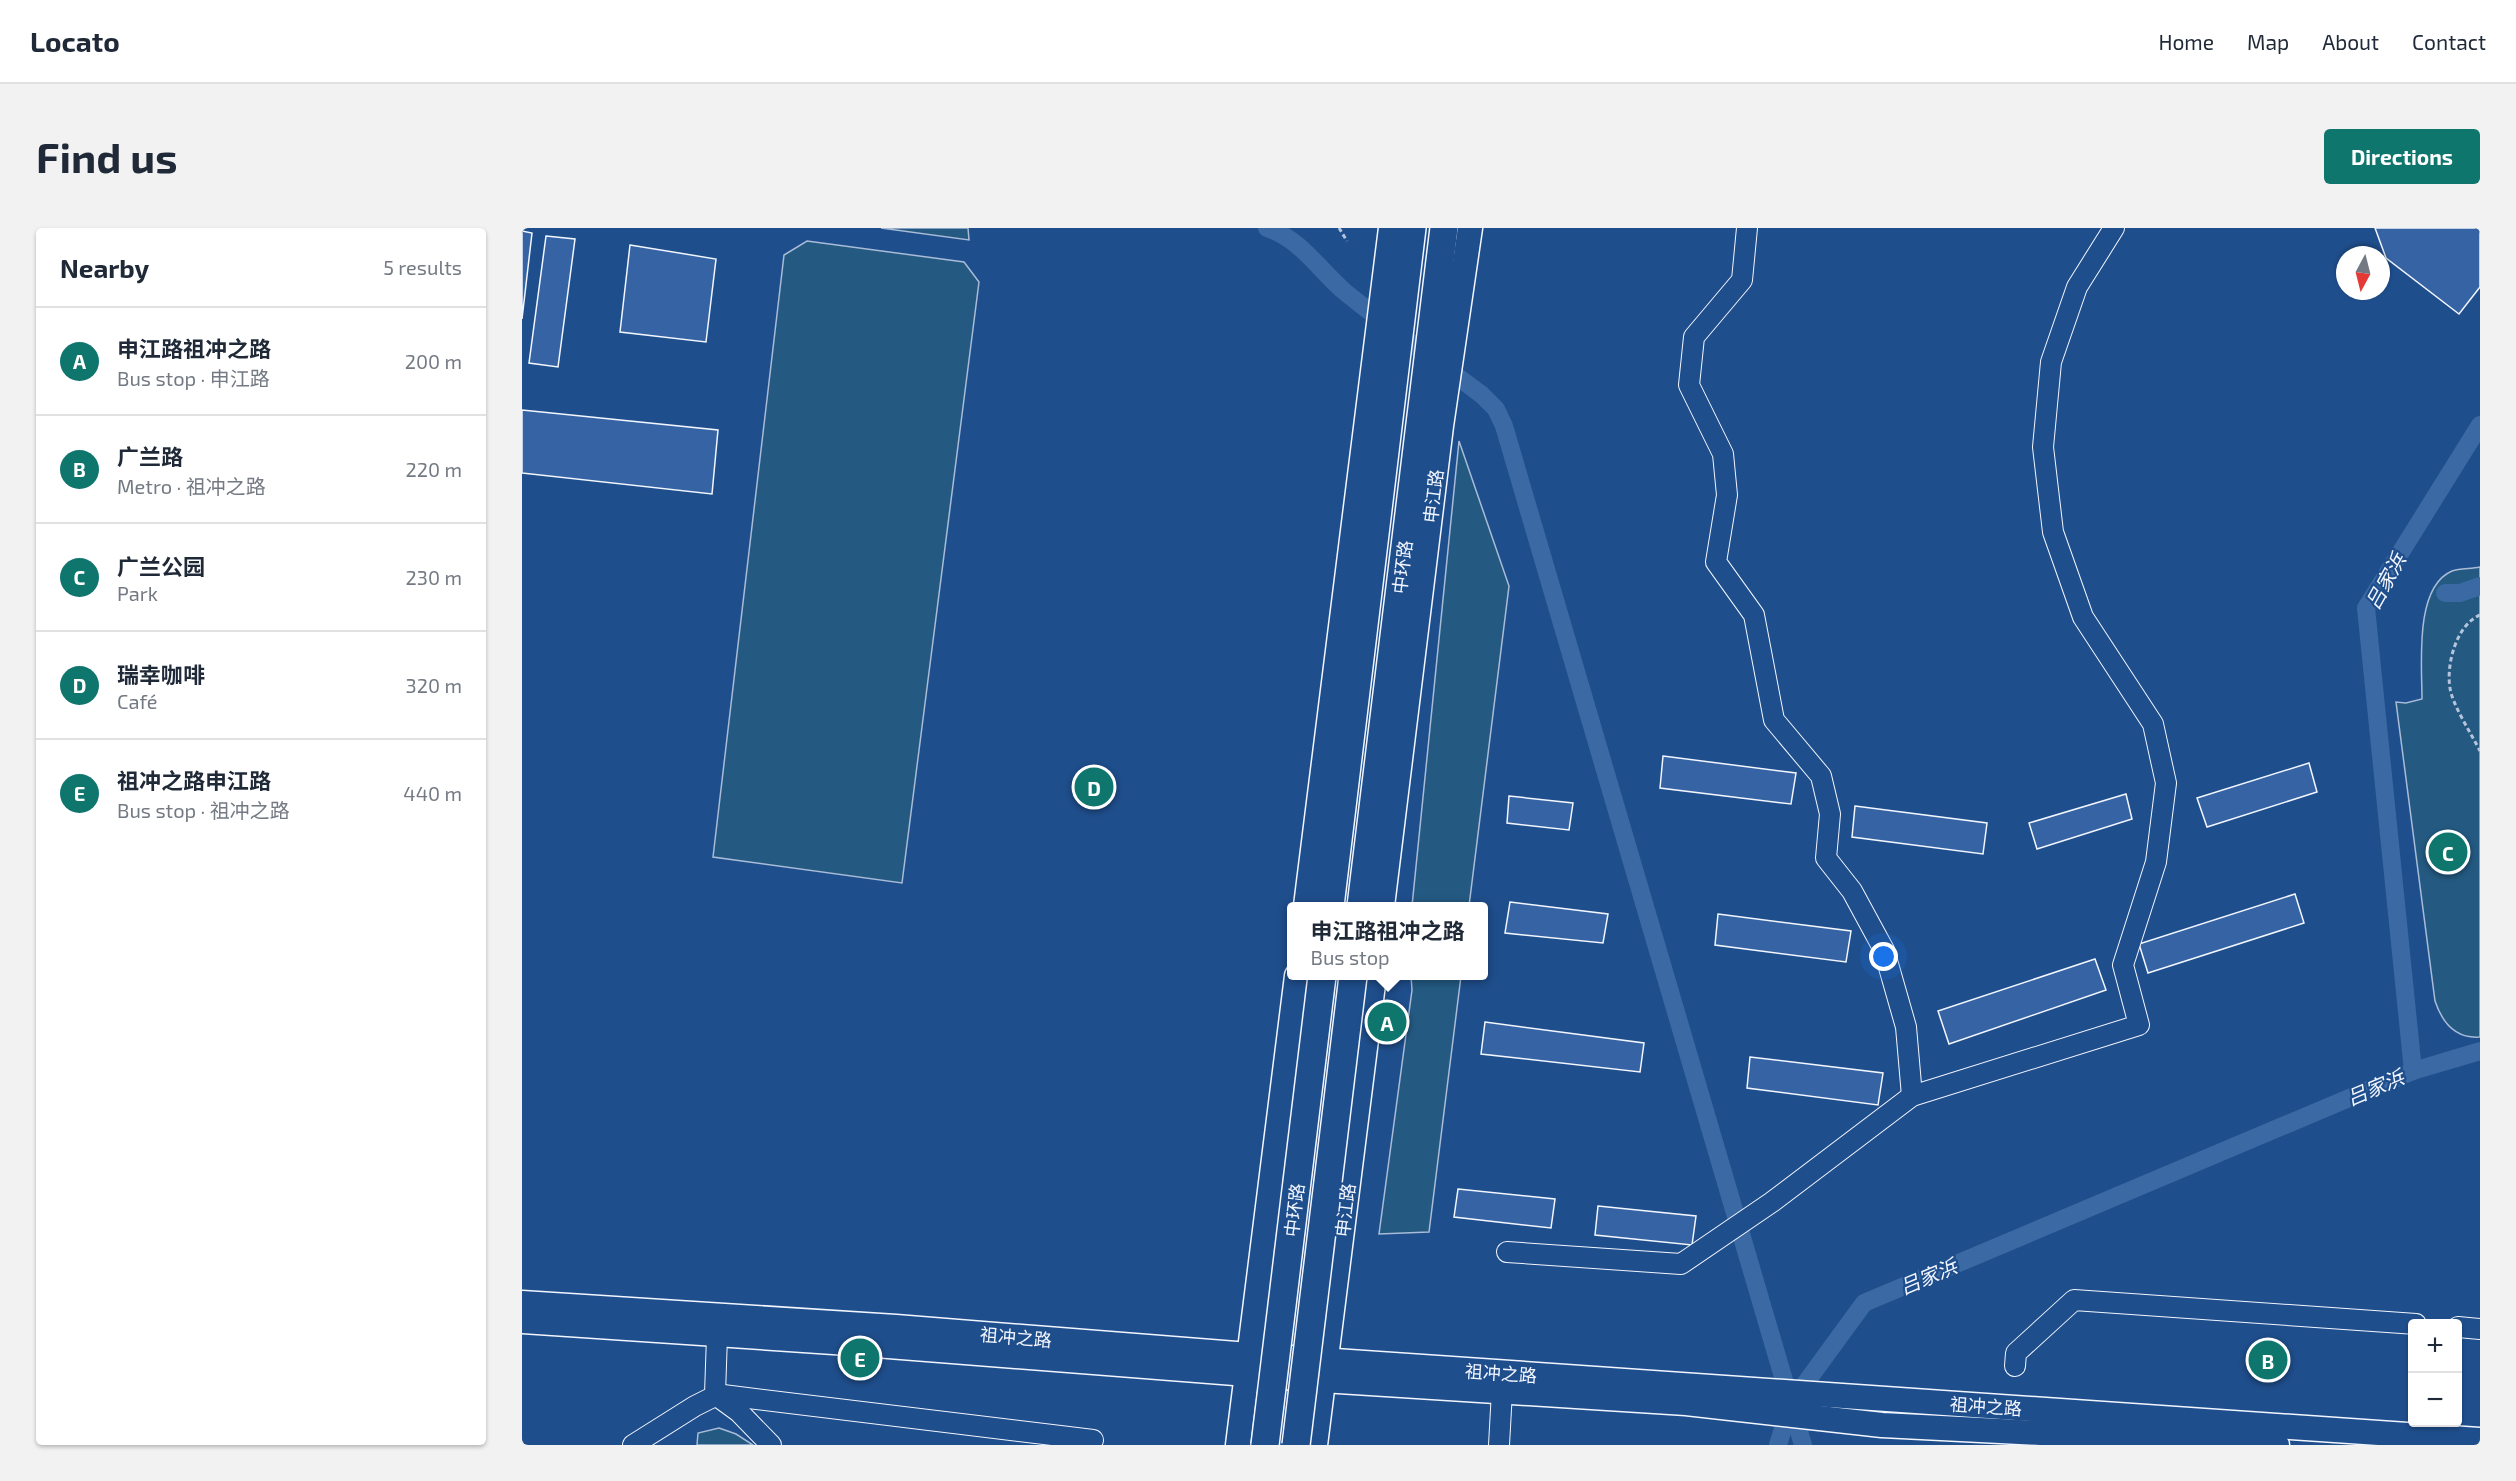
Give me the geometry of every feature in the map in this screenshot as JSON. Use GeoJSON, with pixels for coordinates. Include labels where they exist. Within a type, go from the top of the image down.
{"type":"FeatureCollection","features":[{"type":"Feature","properties":{"kind":"highway","name":"中环路"},"geometry":{"type":"LineString","coordinates":[[1330,902],[1412,228]]}},
{"type":"Feature","properties":{"kind":"highway","name":"中环路"},"geometry":{"type":"LineString","coordinates":[[1361,902],[1444,228]]}},
{"type":"Feature","properties":{"kind":"highway","name":"中环路"},"geometry":{"type":"LineString","coordinates":[[1265,1445],[1321,980]]}},
{"type":"Feature","properties":{"kind":"highway","name":"中环路"},"geometry":{"type":"LineString","coordinates":[[1296,1445],[1352,980]]}},
{"type":"Feature","properties":{"kind":"main road"},"geometry":{"type":"LineString","coordinates":[[1307,902],[1390,228]]}},
{"type":"Feature","properties":{"kind":"main road","name":"申江路"},"geometry":{"type":"LineString","coordinates":[[1382,902],[1442,426],[1470,228]]}},
{"type":"Feature","properties":{"kind":"main road"},"geometry":{"type":"LineString","coordinates":[[1239,1445],[1296,980]]}},
{"type":"Feature","properties":{"kind":"main road","name":"申江路"},"geometry":{"type":"LineString","coordinates":[[1315,1445],[1373,980]]}},
{"type":"Feature","properties":{"kind":"main road","name":"祖冲之路"},"geometry":{"type":"LineString","coordinates":[[522,1303],[896,1327],[1248,1365]]}},
{"type":"Feature","properties":{"kind":"main road","name":"祖冲之路"},"geometry":{"type":"LineString","coordinates":[[522,1321],[717,1336],[1248,1365],[1689,1394],[1882,1425],[2277,1445]]}},
{"type":"Feature","properties":{"kind":"main road","name":"祖冲之路"},"geometry":{"type":"LineString","coordinates":[[1325,1371],[1502,1391],[1889,1399],[2480,1440]]}},
{"type":"Feature","properties":{"kind":"street"},"geometry":{"type":"LineString","coordinates":[[1747,228],[1742,280],[1694,337],[1689,385],[1723,454],[1727,495],[1716,562],[1754,615],[1774,720],[1821,776],[1830,814],[1826,858],[1852,891],[1884,950],[1906,1027],[1912,1096]]}},
{"type":"Feature","properties":{"kind":"street"},"geometry":{"type":"LineString","coordinates":[[1507,1252],[1681,1264],[1708,1248],[1772,1202],[1912,1096],[2139,1025],[2123,964],[2156,862],[2166,783],[2153,724],[2083,616],[2053,532],[2043,447],[2051,362],[2077,287],[2114,228]]}},
{"type":"Feature","properties":{"kind":"street"},"geometry":{"type":"LineString","coordinates":[[2015,1366],[2016,1353],[2073,1300],[2408,1322]]}},
{"type":"Feature","properties":{"kind":"street"},"geometry":{"type":"LineString","coordinates":[[2462,1327],[2480,1329]]}},
{"type":"Feature","properties":{"kind":"street"},"geometry":{"type":"LineString","coordinates":[[633,1445],[715,1396],[717,1336]]}},
{"type":"Feature","properties":{"kind":"street"},"geometry":{"type":"LineString","coordinates":[[1499,1445],[1502,1391]]}},
{"type":"Feature","properties":{"kind":"street"},"geometry":{"type":"LineString","coordinates":[[715,1394],[1093,1440]]}},
{"type":"Feature","properties":{"kind":"street"},"geometry":{"type":"LineString","coordinates":[[715,1394],[739,1412],[771,1445]]}},
{"type":"Feature","properties":{"kind":"path"},"geometry":{"type":"LineString","coordinates":[[1339,228],[1347,241]]}},
{"type":"Feature","properties":{"kind":"path"},"geometry":{"type":"LineString","coordinates":[[2480,615],[2475,617],[2463,630],[2454,647],[2449,671],[2450,690],[2480,751]]}},
{"type":"Feature","properties":{"kind":"shaded area"},"geometry":{"type":"Polygon","coordinates":[[[881,228],[968,228],[969,240],[881,228]]]}},
{"type":"Feature","properties":{"kind":"shaded area"},"geometry":{"type":"Polygon","coordinates":[[[807,241],[964,262],[979,282],[902,883],[713,857],[784,255],[807,241]]]}},
{"type":"Feature","properties":{"kind":"shaded area"},"geometry":{"type":"Polygon","coordinates":[[[1459,441],[1509,586],[1470,902],[1412,902],[1459,441]]]}},
{"type":"Feature","properties":{"kind":"shaded area"},"geometry":{"type":"Polygon","coordinates":[[[2480,567],[2480,1037],[2471,1037],[2451,1028],[2441,1016],[2435,1001],[2396,702],[2406,703],[2422,699],[2421,648],[2426,610],[2431,593],[2440,580],[2452,571],[2480,567]]]}},
{"type":"Feature","properties":{"kind":"shaded area"},"geometry":{"type":"Polygon","coordinates":[[[1411,980],[1460,980],[1429,1232],[1379,1234],[1412,990],[1411,980]]]}},
{"type":"Feature","properties":{"kind":"shaded area"},"geometry":{"type":"Polygon","coordinates":[[[719,1428],[736,1434],[753,1445],[697,1445],[698,1433],[719,1428]]]}},
{"type":"Feature","properties":{"kind":"building"},"geometry":{"type":"Polygon","coordinates":[[[2375,228],[2480,228],[2480,287],[2459,314],[2390,261],[2390,246],[2382,246],[2375,228]]]}},
{"type":"Feature","properties":{"kind":"building"},"geometry":{"type":"Polygon","coordinates":[[[522,231],[532,233],[522,319],[522,231]]]}},
{"type":"Feature","properties":{"kind":"building"},"geometry":{"type":"Polygon","coordinates":[[[546,236],[575,239],[558,367],[529,363],[546,236]]]}},
{"type":"Feature","properties":{"kind":"building"},"geometry":{"type":"Polygon","coordinates":[[[630,245],[716,259],[706,342],[620,332],[630,245]]]}},
{"type":"Feature","properties":{"kind":"building"},"geometry":{"type":"Polygon","coordinates":[[[522,410],[718,430],[712,494],[522,473],[522,410]]]}},
{"type":"Feature","properties":{"kind":"building"},"geometry":{"type":"Polygon","coordinates":[[[1663,756],[1796,773],[1791,804],[1660,788],[1663,756]]]}},
{"type":"Feature","properties":{"kind":"building"},"geometry":{"type":"Polygon","coordinates":[[[2309,763],[2317,792],[2207,827],[2197,798],[2309,763]]]}},
{"type":"Feature","properties":{"kind":"building"},"geometry":{"type":"Polygon","coordinates":[[[2126,794],[2132,819],[2037,849],[2029,823],[2126,794]]]}},
{"type":"Feature","properties":{"kind":"building"},"geometry":{"type":"Polygon","coordinates":[[[1509,796],[1573,803],[1569,830],[1507,823],[1509,796]]]}},
{"type":"Feature","properties":{"kind":"building"},"geometry":{"type":"Polygon","coordinates":[[[1855,806],[1987,823],[1983,854],[1852,837],[1855,806]]]}},
{"type":"Feature","properties":{"kind":"building"},"geometry":{"type":"Polygon","coordinates":[[[2295,894],[2304,923],[2148,973],[2139,944],[2295,894]]]}},
{"type":"Feature","properties":{"kind":"building"},"geometry":{"type":"Polygon","coordinates":[[[1510,902],[1608,914],[1603,943],[1505,933],[1510,902]]]}},
{"type":"Feature","properties":{"kind":"building"},"geometry":{"type":"Polygon","coordinates":[[[1718,914],[1851,931],[1846,962],[1715,945],[1718,914]]]}},
{"type":"Feature","properties":{"kind":"building"},"geometry":{"type":"Polygon","coordinates":[[[2095,959],[2106,990],[1949,1044],[1938,1011],[2095,959]]]}},
{"type":"Feature","properties":{"kind":"building"},"geometry":{"type":"Polygon","coordinates":[[[1485,1022],[1644,1043],[1640,1072],[1481,1054],[1485,1022]]]}},
{"type":"Feature","properties":{"kind":"building"},"geometry":{"type":"Polygon","coordinates":[[[1750,1057],[1883,1073],[1878,1105],[1747,1088],[1750,1057]]]}},
{"type":"Feature","properties":{"kind":"building"},"geometry":{"type":"Polygon","coordinates":[[[1458,1189],[1555,1199],[1551,1228],[1454,1217],[1458,1189]]]}},
{"type":"Feature","properties":{"kind":"building"},"geometry":{"type":"Polygon","coordinates":[[[1598,1206],[1696,1216],[1692,1245],[1595,1235],[1598,1206]]]}},
{"type":"Feature","properties":{"kind":"waterway"},"geometry":{"type":"LineString","coordinates":[[1267,228],[1300,247],[1345,292],[1482,395],[1496,409],[1504,426],[1803,1445]]}},
{"type":"Feature","properties":{"kind":"waterway","name":"吕家浜"},"geometry":{"type":"LineString","coordinates":[[1778,1445],[1791,1403],[1864,1303],[2413,1071],[2366,608],[2480,425]]}},
{"type":"Feature","properties":{"kind":"waterway"},"geometry":{"type":"LineString","coordinates":[[2445,593],[2460,593],[2480,586]]}},
{"type":"Feature","properties":{"kind":"waterway"},"geometry":{"type":"LineString","coordinates":[[2413,1071],[2480,1051]]}},
{"type":"Feature","properties":{"kind":"place","name":"瑞幸咖啡"},"geometry":{"type":"Point","coordinates":[1094,787]}},
{"type":"Feature","properties":{"kind":"place","name":"广兰公园"},"geometry":{"type":"Point","coordinates":[2448,852]}},
{"type":"Feature","properties":{"kind":"place","name":"申江路祖冲之路"},"geometry":{"type":"Point","coordinates":[1387,1022]}},
{"type":"Feature","properties":{"kind":"place","name":"祖冲之路申江路"},"geometry":{"type":"Point","coordinates":[860,1358]}},
{"type":"Feature","properties":{"kind":"place","name":"广兰路"},"geometry":{"type":"Point","coordinates":[2268,1360]}}]}
